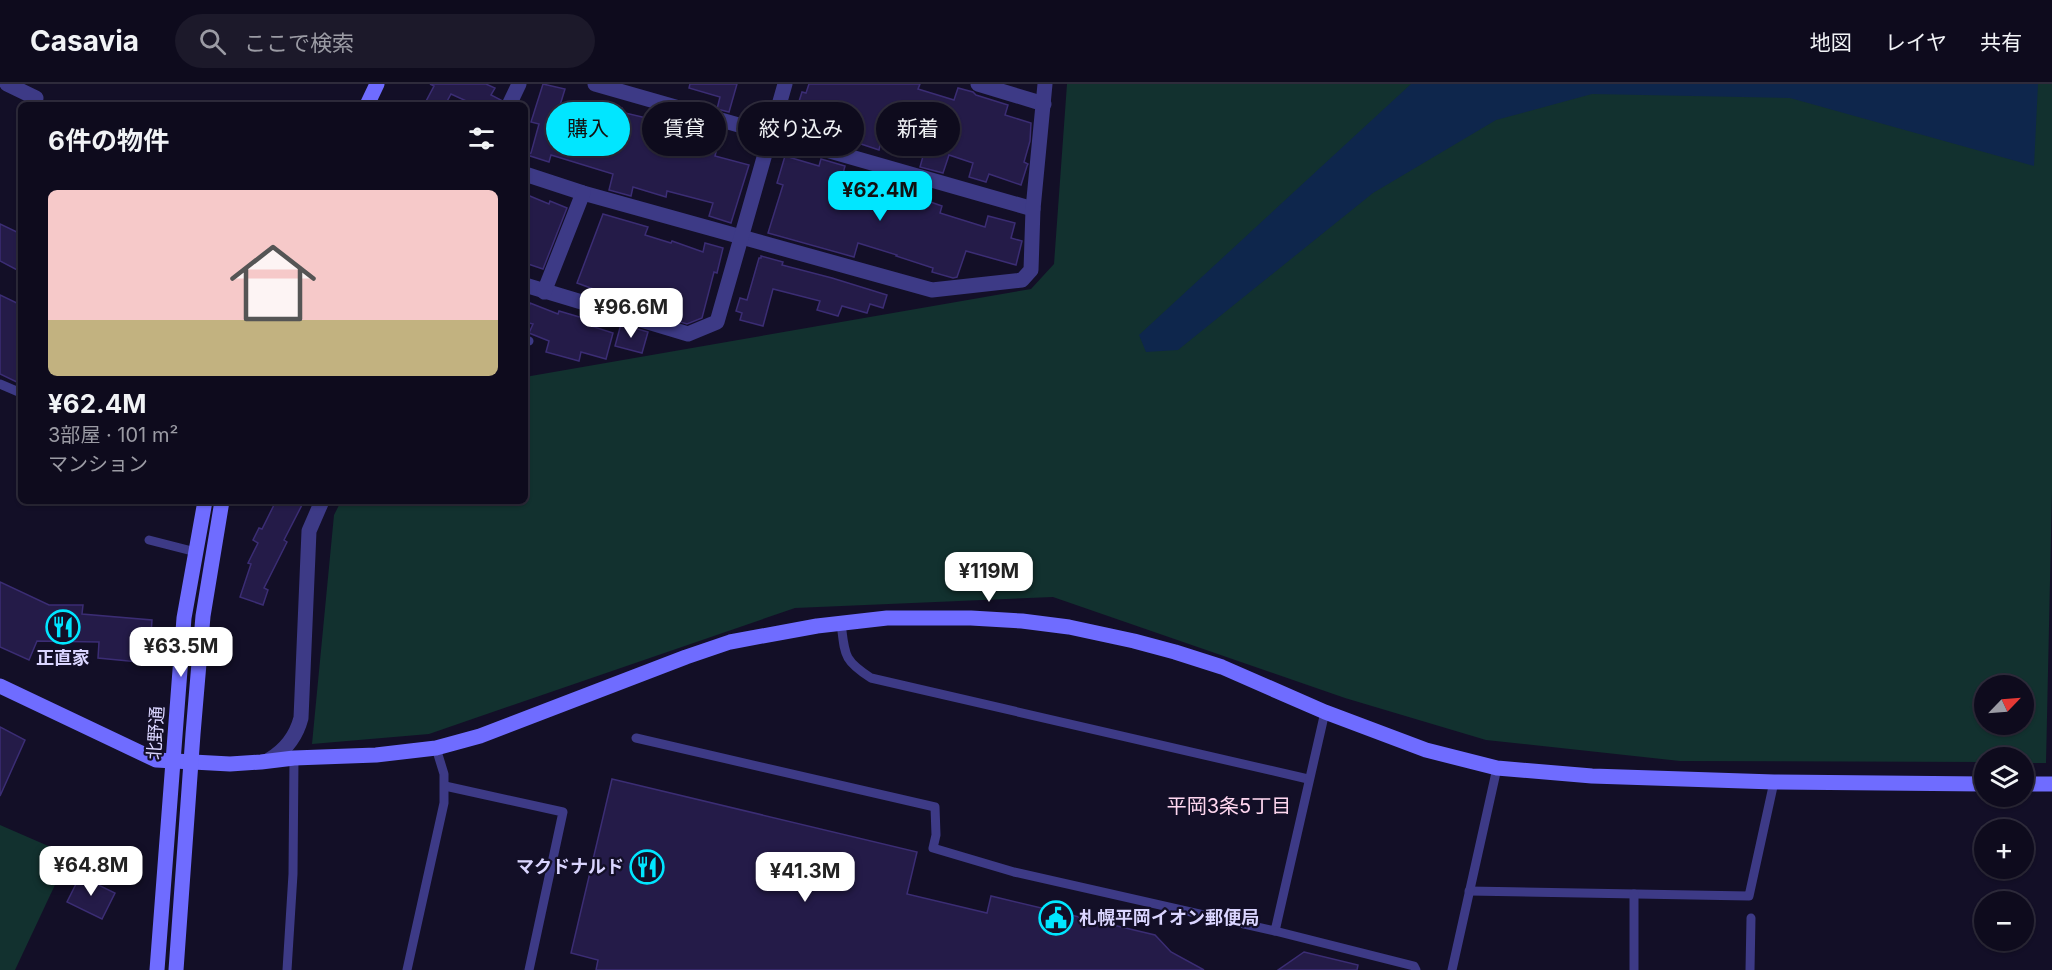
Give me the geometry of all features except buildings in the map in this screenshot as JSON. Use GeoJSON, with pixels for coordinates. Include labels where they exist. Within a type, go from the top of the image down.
{"type":"FeatureCollection","features":[{"type":"Feature","properties":{"kind":"street"},"geometry":{"type":"LineString","coordinates":[[7,84],[36,98]]}},
{"type":"Feature","properties":{"kind":"street"},"geometry":{"type":"LineString","coordinates":[[369,102],[377,84]]}},
{"type":"Feature","properties":{"kind":"street"},"geometry":{"type":"LineString","coordinates":[[510,102],[519,84]]}},
{"type":"Feature","properties":{"kind":"street"},"geometry":{"type":"LineString","coordinates":[[596,84],[738,126]]}},
{"type":"Feature","properties":{"kind":"street"},"geometry":{"type":"LineString","coordinates":[[780,102],[785,84]]}},
{"type":"Feature","properties":{"kind":"street"},"geometry":{"type":"LineString","coordinates":[[978,84],[1044,104]]}},
{"type":"Feature","properties":{"kind":"street"},"geometry":{"type":"LineString","coordinates":[[528,175],[583,193],[932,290],[1022,280],[1031,270],[1033,209],[1045,84]]}},
{"type":"Feature","properties":{"kind":"street"},"geometry":{"type":"LineString","coordinates":[[528,286],[688,334],[717,322],[764,156]]}},
{"type":"Feature","properties":{"kind":"street"},"geometry":{"type":"LineString","coordinates":[[845,156],[1033,209]]}},
{"type":"Feature","properties":{"kind":"street"},"geometry":{"type":"LineString","coordinates":[[544,292],[583,193]]}},
{"type":"Feature","properties":{"kind":"street","name":"北野通"},"geometry":{"type":"LineString","coordinates":[[157,970],[184,618],[204,504]]}},
{"type":"Feature","properties":{"kind":"street","name":"北野通"},"geometry":{"type":"LineString","coordinates":[[176,970],[203,616],[222,504]]}},
{"type":"Feature","properties":{"kind":"street"},"geometry":{"type":"LineString","coordinates":[[269,760],[289,744],[301,718],[309,531],[321,504]]}},
{"type":"Feature","properties":{"kind":"street"},"geometry":{"type":"LineString","coordinates":[[0,686],[156,760],[230,764],[294,758],[376,755],[436,748],[480,736],[730,642],[841,623],[887,618],[941,617],[1022,621],[1134,641],[1222,667],[1325,712],[1426,750],[1497,768],[1592,776],[1774,782],[1974,784]]}},
{"type":"Feature","properties":{"kind":"street"},"geometry":{"type":"LineString","coordinates":[[2034,784],[2052,784]]}},
{"type":"Feature","properties":{"kind":"lane"},"geometry":{"type":"LineString","coordinates":[[0,384],[18,392]]}},
{"type":"Feature","properties":{"kind":"lane"},"geometry":{"type":"LineString","coordinates":[[149,540],[196,552]]}},
{"type":"Feature","properties":{"kind":"lane"},"geometry":{"type":"LineString","coordinates":[[841,623],[845,651],[852,666],[871,678],[1308,778]]}},
{"type":"Feature","properties":{"kind":"lane"},"geometry":{"type":"LineString","coordinates":[[1275,931],[1308,778],[1325,712]]}},
{"type":"Feature","properties":{"kind":"lane"},"geometry":{"type":"LineString","coordinates":[[636,738],[935,807],[936,835],[933,848],[1014,872],[1275,931],[1414,966],[1416,970]]}},
{"type":"Feature","properties":{"kind":"lane"},"geometry":{"type":"LineString","coordinates":[[407,970],[444,803],[445,786],[436,748]]}},
{"type":"Feature","properties":{"kind":"lane"},"geometry":{"type":"LineString","coordinates":[[287,970],[293,874],[294,758]]}},
{"type":"Feature","properties":{"kind":"lane"},"geometry":{"type":"LineString","coordinates":[[1452,970],[1497,768]]}},
{"type":"Feature","properties":{"kind":"lane"},"geometry":{"type":"LineString","coordinates":[[1469,891],[1749,896],[1774,782]]}},
{"type":"Feature","properties":{"kind":"lane"},"geometry":{"type":"LineString","coordinates":[[445,786],[563,812],[529,970]]}},
{"type":"Feature","properties":{"kind":"lane"},"geometry":{"type":"LineString","coordinates":[[1634,894],[1634,970]]}},
{"type":"Feature","properties":{"kind":"lane"},"geometry":{"type":"LineString","coordinates":[[1750,970],[1751,918]]}},
{"type":"Feature","properties":{"kind":"green space"},"geometry":{"type":"Polygon","coordinates":[[[1067,84],[2052,84],[2052,490],[2046,763],[2034,763],[2034,747],[1974,747],[1974,762],[1680,761],[1486,740],[1345,698],[1053,597],[795,608],[429,734],[312,744],[334,515],[340,504],[528,504],[528,376],[1031,289],[1054,264],[1067,84]]]}},
{"type":"Feature","properties":{"kind":"green space"},"geometry":{"type":"Polygon","coordinates":[[[0,825],[69,855],[15,970],[0,970],[0,825]]]}},
{"type":"Feature","properties":{"kind":"water"},"geometry":{"type":"Polygon","coordinates":[[[1411,84],[2038,84],[2034,166],[1790,98],[1592,94],[1496,120],[1373,193],[1178,350],[1146,352],[1139,335],[1411,84]]]}},
{"type":"Feature","properties":{"kind":"place","name":"正直家"},"geometry":{"type":"Point","coordinates":[63,627]}},
{"type":"Feature","properties":{"kind":"place","name":"マクドナルド"},"geometry":{"type":"Point","coordinates":[647,867]}},
{"type":"Feature","properties":{"kind":"place","name":"札幌平岡イオン郵便局"},"geometry":{"type":"Point","coordinates":[1056,918]}},
{"type":"Feature","properties":{"kind":"district","name":"平岡3条5丁目"},"geometry":{"type":"Point","coordinates":[1229,806]}}]}
